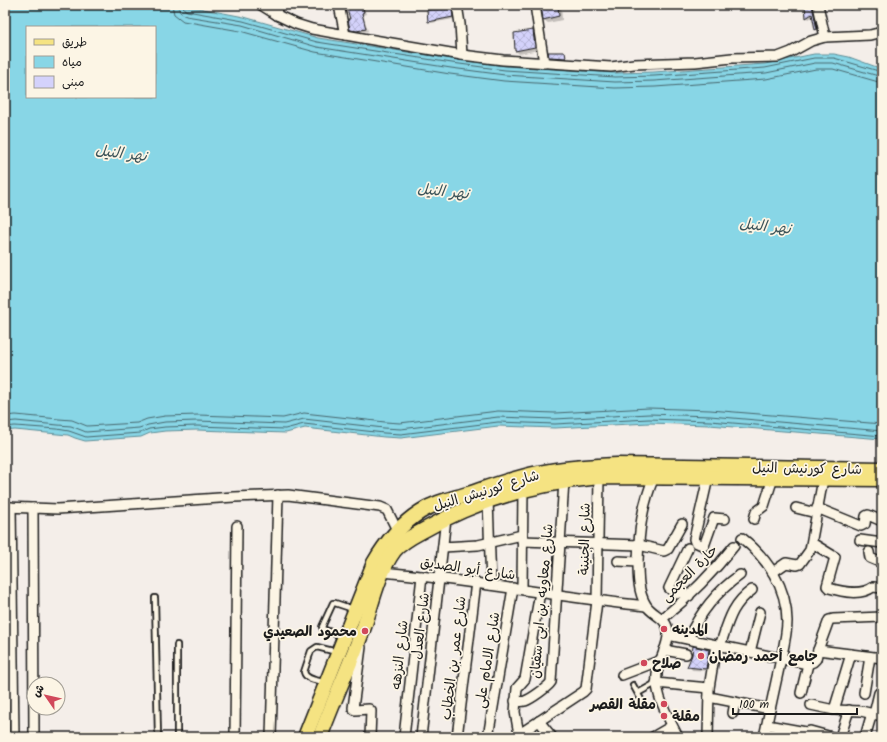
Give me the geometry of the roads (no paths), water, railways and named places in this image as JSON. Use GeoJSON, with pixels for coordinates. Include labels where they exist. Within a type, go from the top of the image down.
{"type":"FeatureCollection","features":[{"type":"Feature","properties":{"kind":"main road","name":"شارع كورنيش النيل"},"geometry":{"type":"LineString","coordinates":[[320,737],[390,557],[396,550],[401,536],[415,516],[434,504],[507,481],[540,473],[586,467],[617,465],[882,469]]}},
{"type":"Feature","properties":{"kind":"main road","name":"شارع كورنيش النيل"},"geometry":{"type":"LineString","coordinates":[[305,737],[374,563],[380,551],[401,536],[488,500],[523,489],[564,481],[599,477],[882,479]]}},
{"type":"Feature","properties":{"kind":"street"},"geometry":{"type":"LineString","coordinates":[[261,5],[296,24],[345,35],[462,55],[503,60],[612,67],[634,64],[695,62],[732,58],[778,57],[825,37],[870,35],[882,32]]}},
{"type":"Feature","properties":{"kind":"street"},"geometry":{"type":"LineString","coordinates":[[276,5],[277,15]]}},
{"type":"Feature","properties":{"kind":"street"},"geometry":{"type":"LineString","coordinates":[[339,5],[345,35]]}},
{"type":"Feature","properties":{"kind":"street"},"geometry":{"type":"LineString","coordinates":[[457,5],[462,55]]}},
{"type":"Feature","properties":{"kind":"street"},"geometry":{"type":"LineString","coordinates":[[535,5],[544,63]]}},
{"type":"Feature","properties":{"kind":"street"},"geometry":{"type":"LineString","coordinates":[[818,5],[825,37]]}},
{"type":"Feature","properties":{"kind":"street","name":"شارع الجنينة"},"geometry":{"type":"LineString","coordinates":[[517,736],[586,689],[597,601],[599,477]]}},
{"type":"Feature","properties":{"kind":"street"},"geometry":{"type":"LineString","coordinates":[[654,477],[641,517],[638,562],[639,580],[640,589],[646,606],[662,619],[667,626],[668,635],[657,671],[656,683],[663,705],[678,737]]}},
{"type":"Feature","properties":{"kind":"street"},"geometry":{"type":"LineString","coordinates":[[708,478],[694,539],[695,542],[704,546],[714,517],[725,519]]}},
{"type":"Feature","properties":{"kind":"street"},"geometry":{"type":"LineString","coordinates":[[754,519],[756,512],[764,506],[773,478]]}},
{"type":"Feature","properties":{"kind":"street"},"geometry":{"type":"LineString","coordinates":[[773,572],[786,563],[797,565],[800,564],[807,556],[812,543],[822,479]]}},
{"type":"Feature","properties":{"kind":"street","name":"شارع معاويه بن ابى سفيان"},"geometry":{"type":"LineString","coordinates":[[515,700],[520,702],[529,699],[550,683],[561,542],[564,481]]}},
{"type":"Feature","properties":{"kind":"street"},"geometry":{"type":"LineString","coordinates":[[522,589],[523,489]]}},
{"type":"Feature","properties":{"kind":"street"},"geometry":{"type":"LineString","coordinates":[[271,737],[278,495]]}},
{"type":"Feature","properties":{"kind":"street"},"geometry":{"type":"LineString","coordinates":[[14,737],[8,507],[58,509],[234,496],[288,495],[380,507],[386,510],[401,536]]}},
{"type":"Feature","properties":{"kind":"street"},"geometry":{"type":"LineString","coordinates":[[488,500],[491,585]]}},
{"type":"Feature","properties":{"kind":"street"},"geometry":{"type":"LineString","coordinates":[[32,508],[34,737]]}},
{"type":"Feature","properties":{"kind":"street"},"geometry":{"type":"LineString","coordinates":[[796,508],[816,511],[861,526],[865,524],[866,516],[868,515],[882,521]]}},
{"type":"Feature","properties":{"kind":"street","name":"شارع العدل"},"geometry":{"type":"LineString","coordinates":[[421,737],[446,518]]}},
{"type":"Feature","properties":{"kind":"street"},"geometry":{"type":"LineString","coordinates":[[443,547],[466,546],[522,538],[561,542],[639,545],[666,551],[682,524]]}},
{"type":"Feature","properties":{"kind":"street"},"geometry":{"type":"LineString","coordinates":[[234,737],[237,526]]}},
{"type":"Feature","properties":{"kind":"street"},"geometry":{"type":"LineString","coordinates":[[742,538],[759,553],[773,572],[782,592],[787,620],[786,637],[764,737]]}},
{"type":"Feature","properties":{"kind":"street"},"geometry":{"type":"LineString","coordinates":[[860,540],[882,543]]}},
{"type":"Feature","properties":{"kind":"street"},"geometry":{"type":"LineString","coordinates":[[812,543],[834,557],[827,586],[829,588],[859,593],[867,591],[873,587],[882,588]]}},
{"type":"Feature","properties":{"kind":"street","name":"حارة العجمى"},"geometry":{"type":"LineString","coordinates":[[662,619],[689,596],[720,564],[734,546]]}},
{"type":"Feature","properties":{"kind":"street"},"geometry":{"type":"LineString","coordinates":[[688,548],[669,588],[676,594],[681,592],[689,596]]}},
{"type":"Feature","properties":{"kind":"street"},"geometry":{"type":"LineString","coordinates":[[869,552],[870,558],[882,563]]}},
{"type":"Feature","properties":{"kind":"street"},"geometry":{"type":"LineString","coordinates":[[618,561],[638,562]]}},
{"type":"Feature","properties":{"kind":"street","name":"شارع أبو الصديق"},"geometry":{"type":"LineString","coordinates":[[383,572],[476,582],[597,601],[646,606]]}},
{"type":"Feature","properties":{"kind":"street"},"geometry":{"type":"LineString","coordinates":[[688,639],[701,614],[709,603],[740,575]]}},
{"type":"Feature","properties":{"kind":"street","name":"شارع النزهه"},"geometry":{"type":"LineString","coordinates":[[404,737],[422,576]]}},
{"type":"Feature","properties":{"kind":"street","name":"شارع عمر بن الخطاب"},"geometry":{"type":"LineString","coordinates":[[457,737],[476,582]]}},
{"type":"Feature","properties":{"kind":"street","name":"شارع الامام على"},"geometry":{"type":"LineString","coordinates":[[488,737],[513,588]]}},
{"type":"Feature","properties":{"kind":"street"},"geometry":{"type":"LineString","coordinates":[[708,737],[709,693],[718,645],[734,608],[739,601],[752,590]]}},
{"type":"Feature","properties":{"kind":"street"},"geometry":{"type":"LineString","coordinates":[[517,736],[514,712],[515,700],[517,688],[525,679],[540,592]]}},
{"type":"Feature","properties":{"kind":"street"},"geometry":{"type":"LineString","coordinates":[[750,652],[760,612]]}},
{"type":"Feature","properties":{"kind":"street"},"geometry":{"type":"LineString","coordinates":[[668,635],[808,664],[815,661],[827,623],[831,619],[882,617]]}},
{"type":"Feature","properties":{"kind":"street"},"geometry":{"type":"LineString","coordinates":[[363,628],[352,707],[355,710],[371,710],[370,737]]}},
{"type":"Feature","properties":{"kind":"street"},"geometry":{"type":"LineString","coordinates":[[664,650],[686,654]]}},
{"type":"Feature","properties":{"kind":"street"},"geometry":{"type":"LineString","coordinates":[[818,650],[882,658]]}},
{"type":"Feature","properties":{"kind":"street"},"geometry":{"type":"LineString","coordinates":[[834,710],[851,654]]}},
{"type":"Feature","properties":{"kind":"street"},"geometry":{"type":"LineString","coordinates":[[864,693],[870,657]]}},
{"type":"Feature","properties":{"kind":"street"},"geometry":{"type":"LineString","coordinates":[[622,675],[661,660]]}},
{"type":"Feature","properties":{"kind":"street"},"geometry":{"type":"LineString","coordinates":[[801,693],[808,664]]}},
{"type":"Feature","properties":{"kind":"street"},"geometry":{"type":"LineString","coordinates":[[656,683],[709,693],[735,702],[770,709]]}},
{"type":"Feature","properties":{"kind":"street"},"geometry":{"type":"LineString","coordinates":[[864,737],[876,714],[879,693]]}},
{"type":"Feature","properties":{"kind":"street"},"geometry":{"type":"LineString","coordinates":[[733,713],[735,702]]}},
{"type":"Feature","properties":{"kind":"street"},"geometry":{"type":"LineString","coordinates":[[811,705],[834,710],[849,710],[876,714]]}},
{"type":"Feature","properties":{"kind":"street"},"geometry":{"type":"LineString","coordinates":[[840,737],[849,710]]}},
{"type":"Feature","properties":{"kind":"street"},"geometry":{"type":"LineString","coordinates":[[539,721],[552,737]]}},
{"type":"Feature","properties":{"kind":"street"},"geometry":{"type":"LineString","coordinates":[[767,725],[806,735],[810,731],[832,737]]}},
{"type":"Feature","properties":{"kind":"street"},"geometry":{"type":"LineString","coordinates":[[653,737],[672,726]]}},
{"type":"Feature","properties":{"kind":"lane"},"geometry":{"type":"LineString","coordinates":[[155,598],[158,737]]}},
{"type":"Feature","properties":{"kind":"lane"},"geometry":{"type":"LineString","coordinates":[[344,637],[323,629],[322,627],[332,603],[355,610]]}},
{"type":"Feature","properties":{"kind":"lane"},"geometry":{"type":"LineString","coordinates":[[177,645],[177,737]]}},
{"type":"Feature","properties":{"kind":"lane"},"geometry":{"type":"LineString","coordinates":[[327,683],[308,678],[304,674],[311,651],[317,647],[338,652]]}},
{"type":"Feature","properties":{"kind":"lane"},"geometry":{"type":"LineString","coordinates":[[638,693],[656,683]]}},
{"type":"Feature","properties":{"kind":"lane"},"geometry":{"type":"LineString","coordinates":[[633,685],[643,704]]}},
{"type":"Feature","properties":{"kind":"water","name":"نهر النيل"},"geometry":{"type":"Polygon","coordinates":[[[5,5],[170,5],[198,8],[244,17],[318,38],[506,66],[615,73],[654,72],[765,64],[814,54],[834,54],[849,57],[882,69],[882,439],[709,425],[649,423],[555,428],[498,426],[401,438],[305,428],[286,433],[197,430],[165,431],[150,433],[141,437],[85,441],[68,435],[15,430],[5,431],[5,5]]]}},
{"type":"Feature","properties":{"kind":"place","name":"المدينه"},"geometry":{"type":"Point","coordinates":[664,629]}},
{"type":"Feature","properties":{"kind":"place","name":"محمود الصعيدي"},"geometry":{"type":"Point","coordinates":[365,631]}},
{"type":"Feature","properties":{"kind":"place","name":"جامع أحمد رمضان"},"geometry":{"type":"Point","coordinates":[701,656]}},
{"type":"Feature","properties":{"kind":"place","name":"صلاح"},"geometry":{"type":"Point","coordinates":[644,663]}},
{"type":"Feature","properties":{"kind":"place","name":"مقلة القصر"},"geometry":{"type":"Point","coordinates":[664,704]}},
{"type":"Feature","properties":{"kind":"place","name":"مقلة"},"geometry":{"type":"Point","coordinates":[664,716]}}]}
